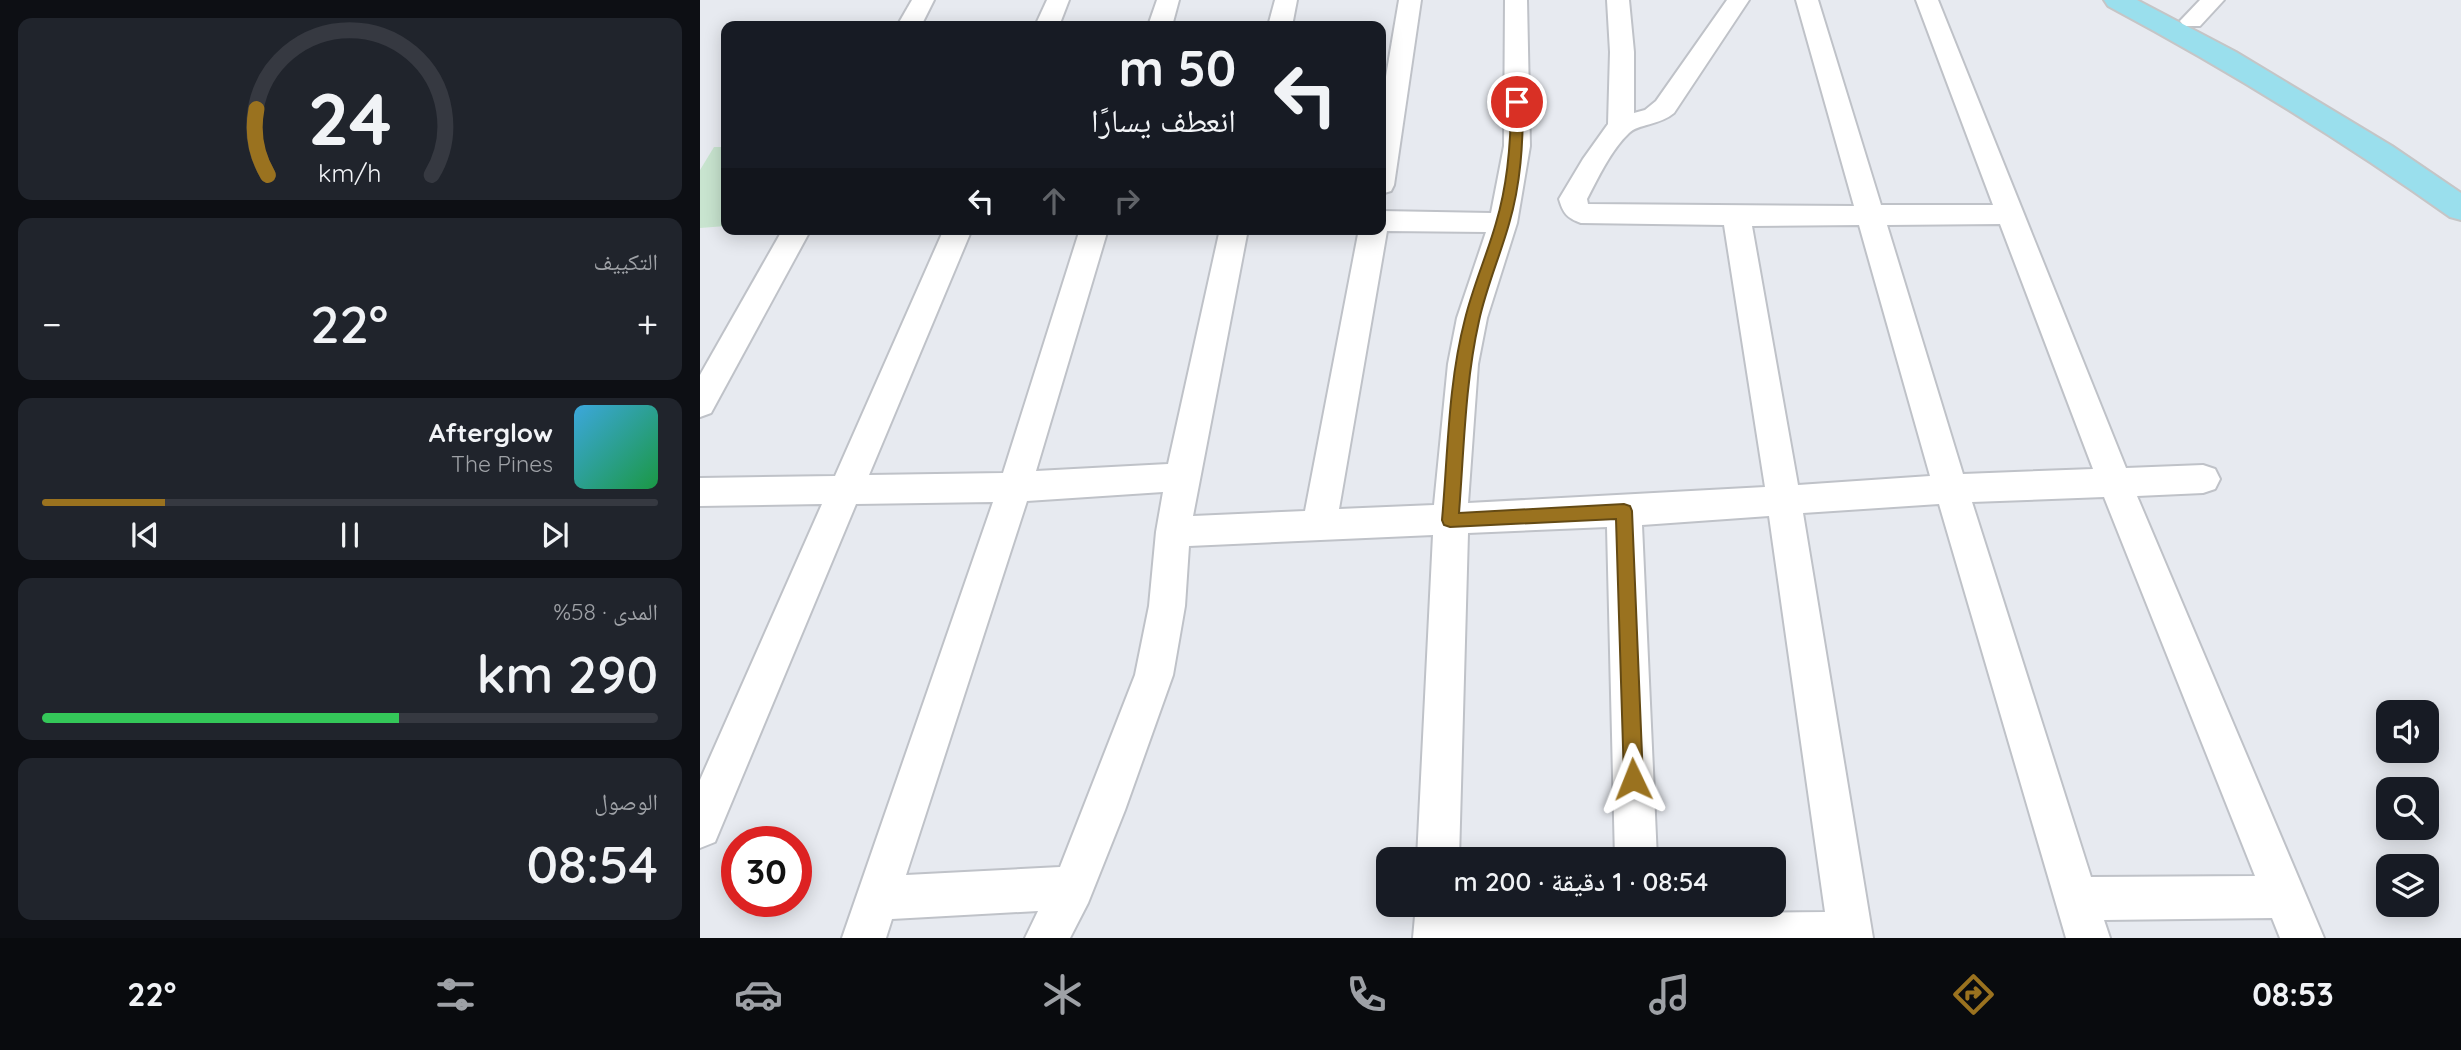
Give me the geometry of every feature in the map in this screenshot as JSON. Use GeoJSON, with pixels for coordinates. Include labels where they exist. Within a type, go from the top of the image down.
{"type":"FeatureCollection","features":[{"type":"Feature","properties":{"kind":"main road"},"geometry":{"type":"LineString","coordinates":[[2117,0],[2226,58],[2381,153],[2461,209]]}},
{"type":"Feature","properties":{"kind":"main road"},"geometry":{"type":"LineString","coordinates":[[2148,0],[2192,20],[2313,89],[2461,182]]}},
{"type":"Feature","properties":{"kind":"street"},"geometry":{"type":"LineString","coordinates":[[912,21],[923,0]]}},
{"type":"Feature","properties":{"kind":"street"},"geometry":{"type":"LineString","coordinates":[[1049,21],[1058,0]]}},
{"type":"Feature","properties":{"kind":"street"},"geometry":{"type":"LineString","coordinates":[[1162,21],[1168,0]]}},
{"type":"Feature","properties":{"kind":"street"},"geometry":{"type":"LineString","coordinates":[[1281,21],[1286,0]]}},
{"type":"Feature","properties":{"kind":"street"},"geometry":{"type":"LineString","coordinates":[[1386,153],[1410,0]]}},
{"type":"Feature","properties":{"kind":"street"},"geometry":{"type":"LineString","coordinates":[[1438,847],[1450,520],[1463,364],[1472,317],[1503,223],[1517,146],[1516,0]]}},
{"type":"Feature","properties":{"kind":"street"},"geometry":{"type":"LineString","coordinates":[[1618,0],[1622,52],[1621,125],[1592,165],[1573,198],[1576,210],[1581,213],[1736,216],[2010,214]]}},
{"type":"Feature","properties":{"kind":"street"},"geometry":{"type":"LineString","coordinates":[[1621,125],[1654,116],[1665,107],[1738,0]]}},
{"type":"Feature","properties":{"kind":"street"},"geometry":{"type":"LineString","coordinates":[[1807,0],[1951,489],[2082,918],[2285,897]]}},
{"type":"Feature","properties":{"kind":"street"},"geometry":{"type":"LineString","coordinates":[[1927,0],[2114,481],[2302,938]]}},
{"type":"Feature","properties":{"kind":"street"},"geometry":{"type":"LineString","coordinates":[[2192,20],[2213,0]]}},
{"type":"Feature","properties":{"kind":"street"},"geometry":{"type":"LineString","coordinates":[[1436,917],[1435,938],[1626,929],[1851,936],[1784,499],[1736,216]]}},
{"type":"Feature","properties":{"kind":"street"},"geometry":{"type":"LineString","coordinates":[[1386,221],[1503,223]]}},
{"type":"Feature","properties":{"kind":"street"},"geometry":{"type":"LineString","coordinates":[[700,404],[794,235]]}},
{"type":"Feature","properties":{"kind":"street"},"geometry":{"type":"LineString","coordinates":[[700,827],[955,235]]}},
{"type":"Feature","properties":{"kind":"street"},"geometry":{"type":"LineString","coordinates":[[864,938],[1015,487],[1092,235]]}},
{"type":"Feature","properties":{"kind":"street"},"geometry":{"type":"LineString","coordinates":[[1047,938],[1073,888],[1135,734],[1154,675],[1167,606],[1173,532],[1182,477],[1233,235]]}},
{"type":"Feature","properties":{"kind":"street"},"geometry":{"type":"LineString","coordinates":[[1319,526],[1373,235]]}},
{"type":"Feature","properties":{"kind":"street"},"geometry":{"type":"LineString","coordinates":[[700,492],[1015,487],[1182,477]]}},
{"type":"Feature","properties":{"kind":"street"},"geometry":{"type":"LineString","coordinates":[[1173,532],[1624,511],[1951,489],[2203,479]]}},
{"type":"Feature","properties":{"kind":"street"},"geometry":{"type":"LineString","coordinates":[[1624,511],[1636,847]]}},
{"type":"Feature","properties":{"kind":"street"},"geometry":{"type":"LineString","coordinates":[[877,898],[1073,888]]}},
{"type":"Feature","properties":{"kind":"green space"},"geometry":{"type":"Polygon","coordinates":[[[714,147],[721,147],[721,226],[700,228],[700,170],[714,147]]]}},
{"type":"Feature","properties":{"kind":"route"},"geometry":{"type":"LineString","coordinates":[[1517,102],[1517,146],[1511,189],[1503,223],[1472,317],[1463,364],[1450,520],[1624,511],[1633,779]]}}]}
